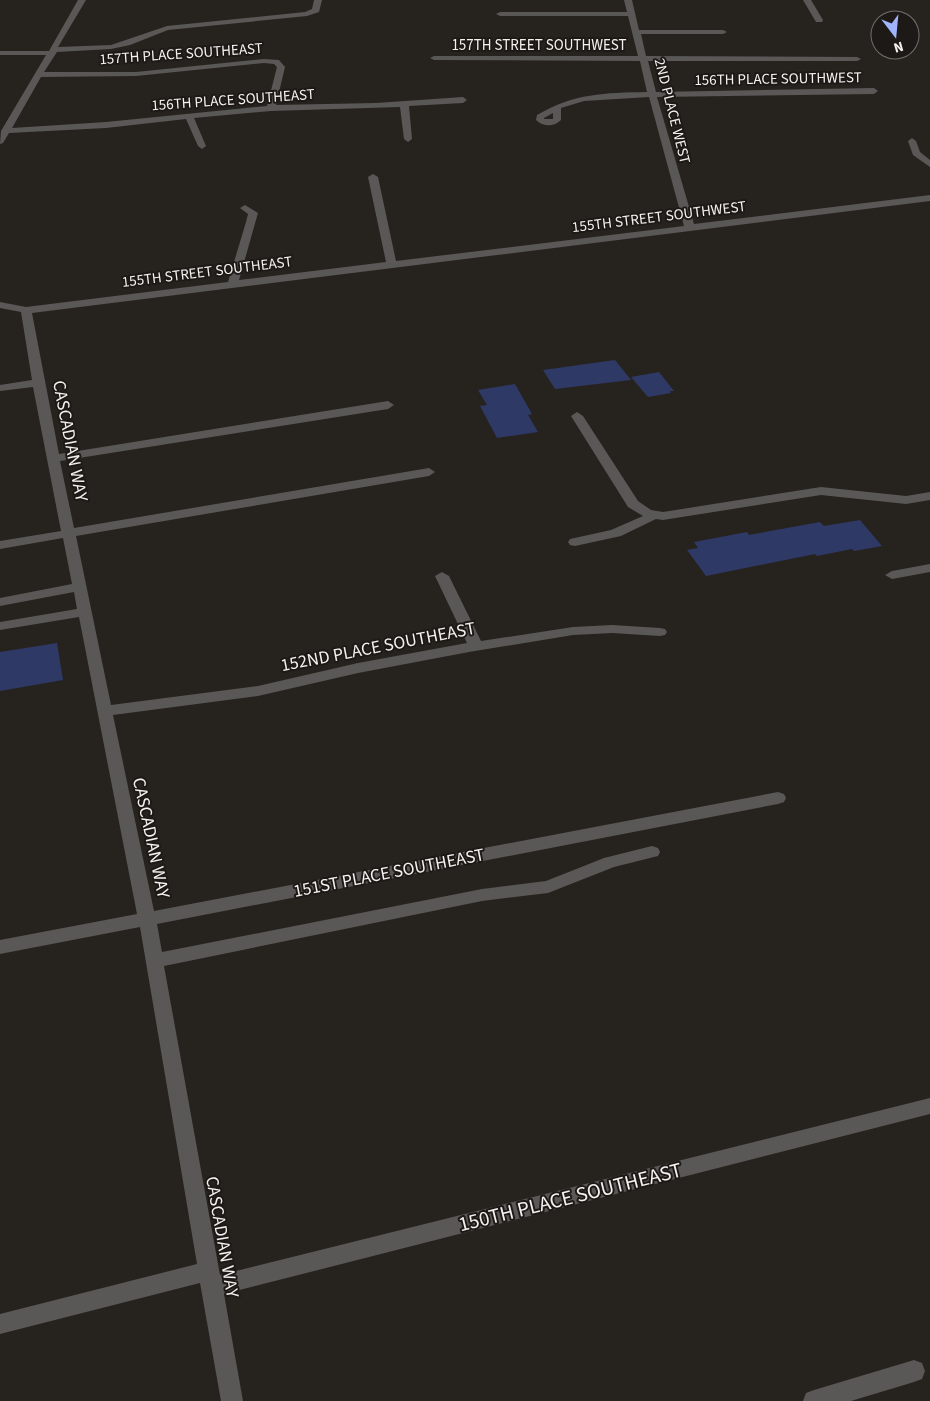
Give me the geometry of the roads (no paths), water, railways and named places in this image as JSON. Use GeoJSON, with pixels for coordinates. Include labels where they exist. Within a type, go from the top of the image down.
{"type":"FeatureCollection","features":[{"type":"Feature","properties":{"kind":"street"},"geometry":{"type":"LineString","coordinates":[[2,136],[40,75],[82,0]]}},
{"type":"Feature","properties":{"kind":"street"},"geometry":{"type":"LineString","coordinates":[[0,52],[111,47],[123,45],[167,28],[310,13],[316,10],[318,0]]}},
{"type":"Feature","properties":{"kind":"street","name":"2ND PLACE WEST"},"geometry":{"type":"LineString","coordinates":[[628,0],[690,229]]}},
{"type":"Feature","properties":{"kind":"street"},"geometry":{"type":"LineString","coordinates":[[807,0],[818,20]]}},
{"type":"Feature","properties":{"kind":"street"},"geometry":{"type":"LineString","coordinates":[[500,14],[632,14]]}},
{"type":"Feature","properties":{"kind":"street"},"geometry":{"type":"LineString","coordinates":[[637,32],[723,32]]}},
{"type":"Feature","properties":{"kind":"street","name":"157TH STREET SOUTHWEST"},"geometry":{"type":"LineString","coordinates":[[434,58],[630,58],[645,60],[857,59]]}},
{"type":"Feature","properties":{"kind":"street","name":"157TH PLACE SOUTHEAST"},"geometry":{"type":"LineString","coordinates":[[40,75],[136,74],[264,60],[276,62],[281,67],[271,108]]}},
{"type":"Feature","properties":{"kind":"street","name":"156TH PLACE SOUTHWEST"},"geometry":{"type":"LineString","coordinates":[[557,107],[562,103],[578,100],[653,94],[874,91]]}},
{"type":"Feature","properties":{"kind":"street","name":"156TH PLACE SOUTHEAST"},"geometry":{"type":"LineString","coordinates":[[2,136],[271,108],[404,104],[463,100]]}},
{"type":"Feature","properties":{"kind":"street"},"geometry":{"type":"LineString","coordinates":[[404,104],[408,139]]}},
{"type":"Feature","properties":{"kind":"street"},"geometry":{"type":"LineString","coordinates":[[189,116],[202,146]]}},
{"type":"Feature","properties":{"kind":"street"},"geometry":{"type":"LineString","coordinates":[[912,141],[916,153],[930,164]]}},
{"type":"Feature","properties":{"kind":"street"},"geometry":{"type":"LineString","coordinates":[[373,177],[392,264]]}},
{"type":"Feature","properties":{"kind":"street","name":"155TH STREET SOUTHWEST"},"geometry":{"type":"LineString","coordinates":[[392,264],[690,229],[930,198]]}},
{"type":"Feature","properties":{"kind":"street"},"geometry":{"type":"LineString","coordinates":[[233,284],[253,213],[245,208]]}},
{"type":"Feature","properties":{"kind":"street","name":"155TH STREET SOUTHEAST"},"geometry":{"type":"LineString","coordinates":[[26,310],[392,264]]}},
{"type":"Feature","properties":{"kind":"street"},"geometry":{"type":"LineString","coordinates":[[0,305],[26,310]]}},
{"type":"Feature","properties":{"kind":"street","name":"CASCADIAN WAY"},"geometry":{"type":"LineString","coordinates":[[26,310],[38,383],[147,920],[232,1401]]}},
{"type":"Feature","properties":{"kind":"street"},"geometry":{"type":"LineString","coordinates":[[0,388],[38,383]]}},
{"type":"Feature","properties":{"kind":"street"},"geometry":{"type":"LineString","coordinates":[[54,458],[388,405]]}},
{"type":"Feature","properties":{"kind":"street"},"geometry":{"type":"LineString","coordinates":[[577,416],[633,504],[641,511],[653,515],[663,516],[821,491],[906,500],[930,496]]}},
{"type":"Feature","properties":{"kind":"street"},"geometry":{"type":"LineString","coordinates":[[0,544],[429,472]]}},
{"type":"Feature","properties":{"kind":"street"},"geometry":{"type":"LineString","coordinates":[[575,542],[626,531],[653,515]]}},
{"type":"Feature","properties":{"kind":"street"},"geometry":{"type":"LineString","coordinates":[[892,574],[930,568]]}},
{"type":"Feature","properties":{"kind":"street"},"geometry":{"type":"LineString","coordinates":[[442,576],[476,646]]}},
{"type":"Feature","properties":{"kind":"street"},"geometry":{"type":"LineString","coordinates":[[0,602],[80,587]]}},
{"type":"Feature","properties":{"kind":"street"},"geometry":{"type":"LineString","coordinates":[[0,626],[85,612]]}},
{"type":"Feature","properties":{"kind":"street","name":"152ND PLACE SOUTHEAST"},"geometry":{"type":"LineString","coordinates":[[105,711],[258,691],[358,668],[476,646],[573,631],[612,629],[660,632]]}},
{"type":"Feature","properties":{"kind":"street","name":"151ST PLACE SOUTHEAST"},"geometry":{"type":"LineString","coordinates":[[0,947],[778,798]]}},
{"type":"Feature","properties":{"kind":"street"},"geometry":{"type":"LineString","coordinates":[[154,961],[482,895],[548,887],[610,862],[652,852]]}},
{"type":"Feature","properties":{"kind":"street","name":"150TH PLACE SOUTHEAST"},"geometry":{"type":"LineString","coordinates":[[0,1324],[209,1279],[930,1106]]}},
{"type":"Feature","properties":{"kind":"street"},"geometry":{"type":"LineString","coordinates":[[814,1401],[914,1371]]}}]}
